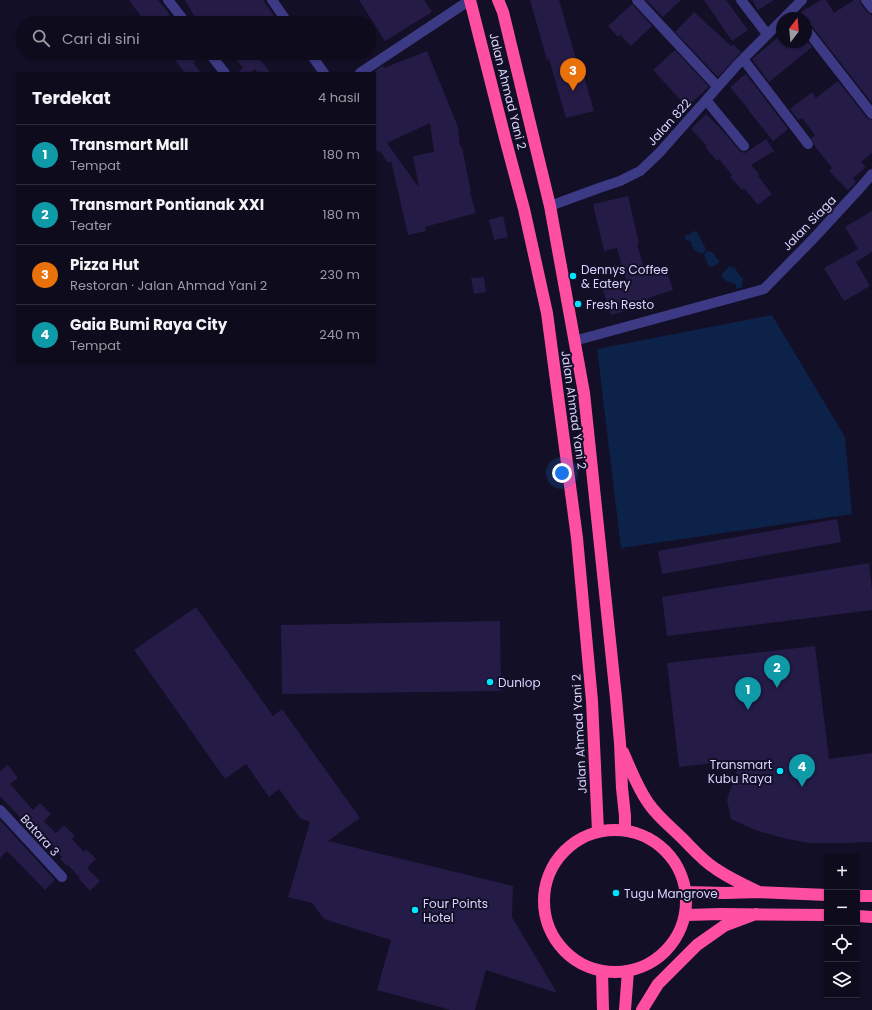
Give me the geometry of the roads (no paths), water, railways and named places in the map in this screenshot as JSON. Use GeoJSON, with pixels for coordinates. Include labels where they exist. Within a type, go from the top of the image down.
{"type":"FeatureCollection","features":[{"type":"Feature","properties":{"kind":"highway","name":"Jalan Ahmad Yani 2"},"geometry":{"type":"LineString","coordinates":[[470,0],[524,208],[547,313],[577,538],[592,701],[598,832]]}},
{"type":"Feature","properties":{"kind":"highway","name":"Jalan Ahmad Yani 2"},"geometry":{"type":"LineString","coordinates":[[498,0],[550,206],[584,401],[620,743],[625,830]]}},
{"type":"Feature","properties":{"kind":"highway"},"geometry":{"type":"LineString","coordinates":[[620,743],[633,776],[641,791],[658,814],[714,868],[732,879],[759,892]]}},
{"type":"Feature","properties":{"kind":"highway"},"geometry":{"type":"LineString","coordinates":[[625,830],[640,834],[657,843],[671,856],[681,872],[686,902],[686,915],[681,932],[670,948],[656,961],[639,969],[620,973],[602,972],[585,966],[570,957],[558,944],[549,929],[544,912],[544,894],[548,877],[556,862],[567,848],[582,838],[598,832],[625,830]]}},
{"type":"Feature","properties":{"kind":"highway"},"geometry":{"type":"LineString","coordinates":[[685,892],[759,892],[824,895]]}},
{"type":"Feature","properties":{"kind":"highway"},"geometry":{"type":"LineString","coordinates":[[860,896],[872,896]]}},
{"type":"Feature","properties":{"kind":"highway"},"geometry":{"type":"LineString","coordinates":[[642,1010],[658,984],[697,945],[724,926],[756,914]]}},
{"type":"Feature","properties":{"kind":"highway"},"geometry":{"type":"LineString","coordinates":[[686,915],[824,915]]}},
{"type":"Feature","properties":{"kind":"highway"},"geometry":{"type":"LineString","coordinates":[[860,916],[872,917]]}},
{"type":"Feature","properties":{"kind":"highway"},"geometry":{"type":"LineString","coordinates":[[625,1010],[628,971]]}},
{"type":"Feature","properties":{"kind":"highway"},"geometry":{"type":"LineString","coordinates":[[602,972],[603,1010]]}},
{"type":"Feature","properties":{"kind":"street"},"geometry":{"type":"LineString","coordinates":[[168,0],[181,16]]}},
{"type":"Feature","properties":{"kind":"street"},"geometry":{"type":"LineString","coordinates":[[272,0],[283,16]]}},
{"type":"Feature","properties":{"kind":"street"},"geometry":{"type":"LineString","coordinates":[[362,72],[470,0]]}},
{"type":"Feature","properties":{"kind":"street"},"geometry":{"type":"LineString","coordinates":[[637,0],[717,86]]}},
{"type":"Feature","properties":{"kind":"street"},"geometry":{"type":"LineString","coordinates":[[741,0],[768,34]]}},
{"type":"Feature","properties":{"kind":"street","name":"Jalan 822"},"geometry":{"type":"LineString","coordinates":[[792,12],[802,0]]}},
{"type":"Feature","properties":{"kind":"street"},"geometry":{"type":"LineString","coordinates":[[866,0],[872,8]]}},
{"type":"Feature","properties":{"kind":"street","name":"Jalan 822"},"geometry":{"type":"LineString","coordinates":[[550,206],[620,181],[640,171],[660,152],[717,86],[776,27]]}},
{"type":"Feature","properties":{"kind":"street"},"geometry":{"type":"LineString","coordinates":[[812,37],[872,114]]}},
{"type":"Feature","properties":{"kind":"street"},"geometry":{"type":"LineString","coordinates":[[743,59],[808,144]]}},
{"type":"Feature","properties":{"kind":"street"},"geometry":{"type":"LineString","coordinates":[[214,60],[223,72]]}},
{"type":"Feature","properties":{"kind":"street"},"geometry":{"type":"LineString","coordinates":[[315,60],[323,72]]}},
{"type":"Feature","properties":{"kind":"street"},"geometry":{"type":"LineString","coordinates":[[706,100],[744,146]]}},
{"type":"Feature","properties":{"kind":"street","name":"Jalan Siaga"},"geometry":{"type":"LineString","coordinates":[[574,341],[764,289],[812,240],[872,174]]}},
{"type":"Feature","properties":{"kind":"street","name":"Batara 3"},"geometry":{"type":"LineString","coordinates":[[0,810],[62,878]]}},
{"type":"Feature","properties":{"kind":"water"},"geometry":{"type":"Polygon","coordinates":[[[693,231],[697,232],[706,249],[703,254],[695,250],[692,247],[691,242],[685,239],[685,235],[690,235],[693,231]]]}},
{"type":"Feature","properties":{"kind":"water"},"geometry":{"type":"Polygon","coordinates":[[[707,251],[712,252],[720,262],[712,267],[708,265],[704,255],[707,251]]]}},
{"type":"Feature","properties":{"kind":"water"},"geometry":{"type":"Polygon","coordinates":[[[729,266],[735,268],[743,278],[742,287],[737,289],[735,284],[726,281],[721,275],[729,266]]]}},
{"type":"Feature","properties":{"kind":"water"},"geometry":{"type":"Polygon","coordinates":[[[772,315],[845,437],[852,514],[621,548],[597,349],[772,315]]]}},
{"type":"Feature","properties":{"kind":"place","name":"Pizza Hut"},"geometry":{"type":"Point","coordinates":[573,91]}},
{"type":"Feature","properties":{"kind":"place","name":"Dennys Coffee & Eatery"},"geometry":{"type":"Point","coordinates":[573,276]}},
{"type":"Feature","properties":{"kind":"place","name":"Fresh Resto"},"geometry":{"type":"Point","coordinates":[578,304]}},
{"type":"Feature","properties":{"kind":"place","name":"Dunlop"},"geometry":{"type":"Point","coordinates":[490,682]}},
{"type":"Feature","properties":{"kind":"place","name":"Transmart Pontianak XXI"},"geometry":{"type":"Point","coordinates":[777,688]}},
{"type":"Feature","properties":{"kind":"place","name":"Transmart Mall"},"geometry":{"type":"Point","coordinates":[748,710]}},
{"type":"Feature","properties":{"kind":"place","name":"Transmart Kubu Raya"},"geometry":{"type":"Point","coordinates":[780,771]}},
{"type":"Feature","properties":{"kind":"place","name":"Gaia Bumi Raya City"},"geometry":{"type":"Point","coordinates":[802,787]}},
{"type":"Feature","properties":{"kind":"place","name":"Tugu Mangrove"},"geometry":{"type":"Point","coordinates":[616,893]}},
{"type":"Feature","properties":{"kind":"place","name":"Four Points Hotel"},"geometry":{"type":"Point","coordinates":[415,910]}}]}
